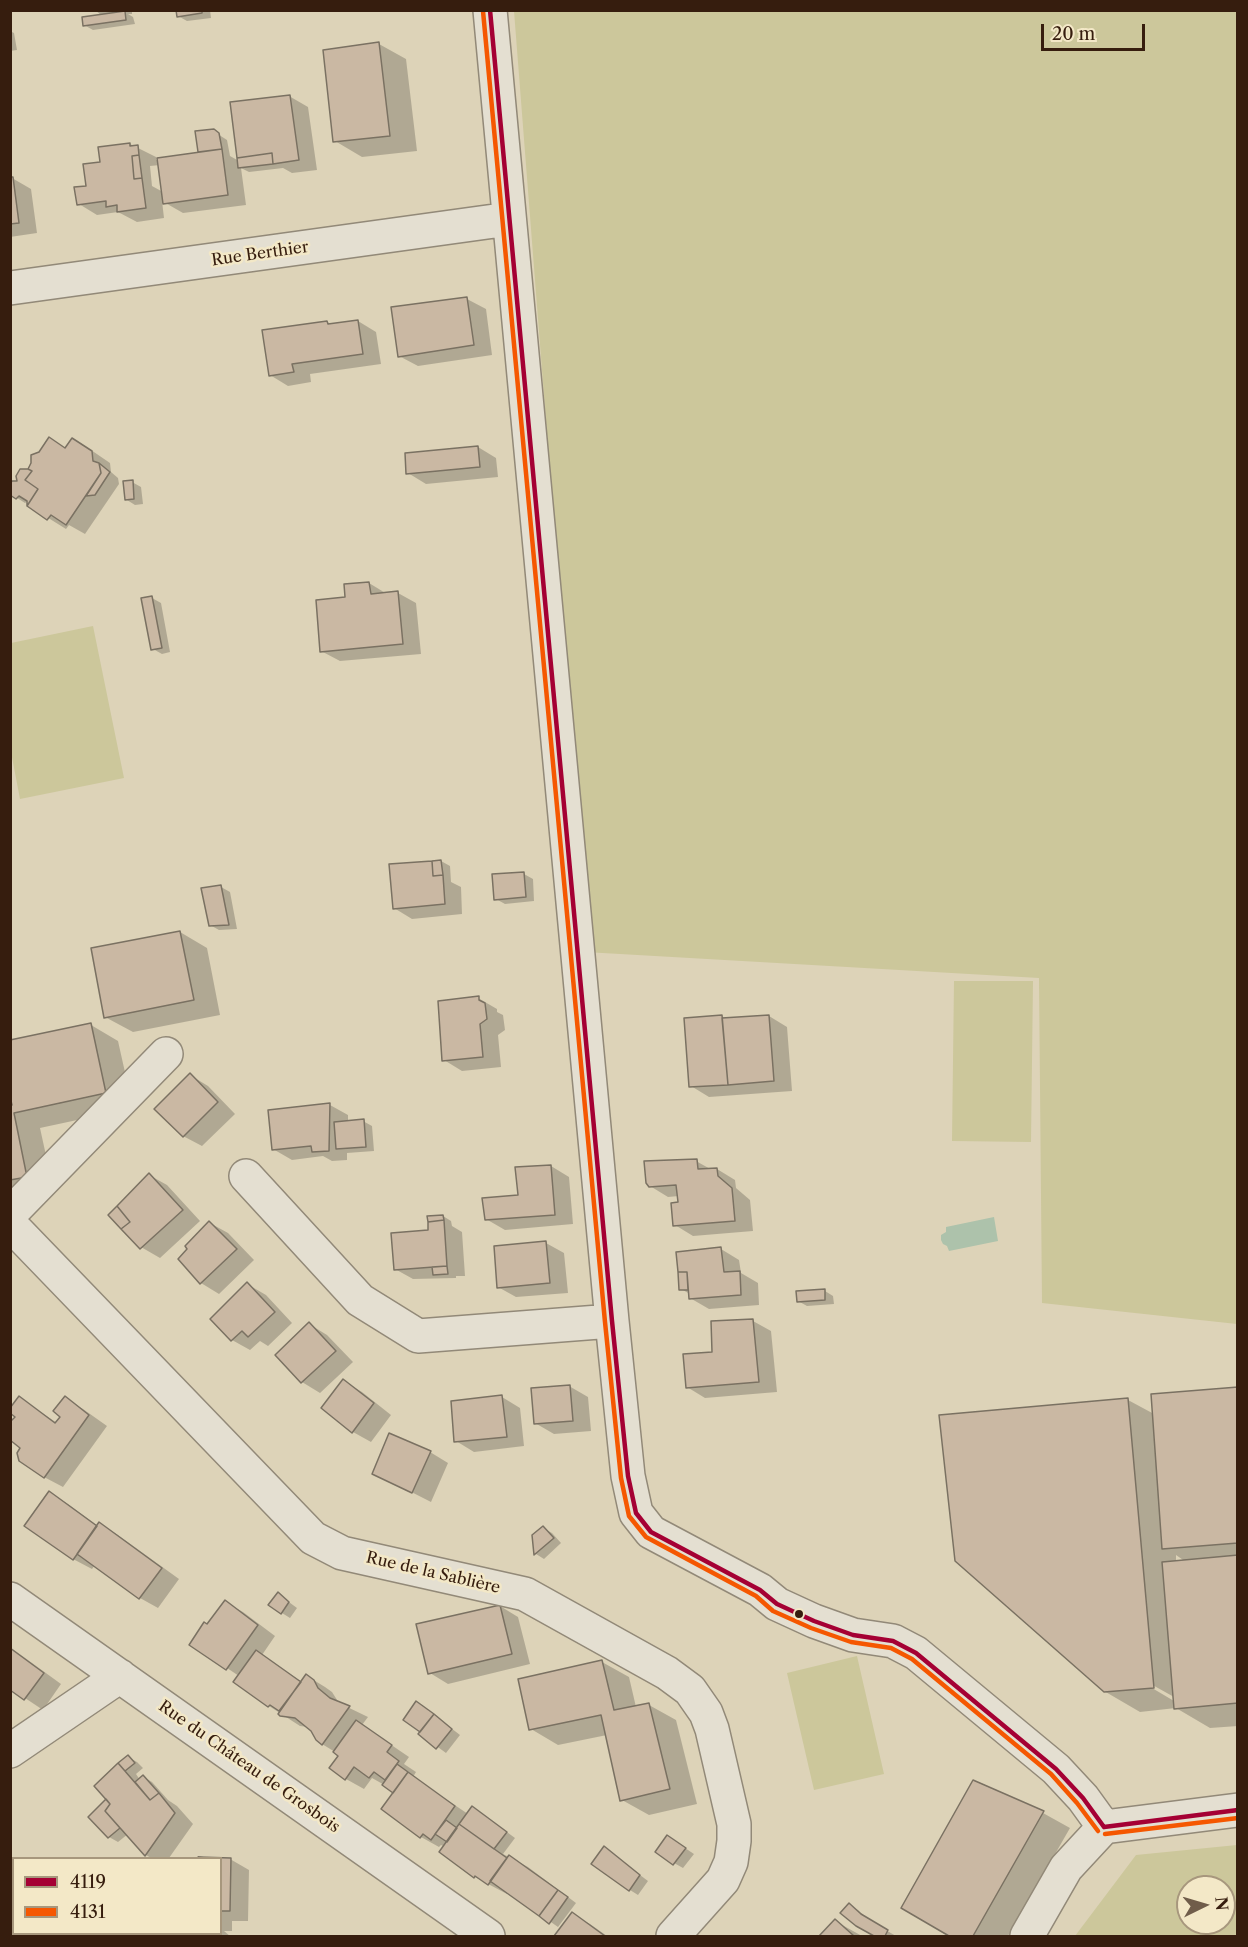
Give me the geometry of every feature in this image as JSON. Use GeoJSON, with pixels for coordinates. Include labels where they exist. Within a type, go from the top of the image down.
{"type":"FeatureCollection","features":[{"type":"Feature","properties":{"kind":"street"},"geometry":{"type":"LineString","coordinates":[[490,10],[612,1321],[628,1476],[636,1513],[651,1532],[760,1590],[777,1604],[853,1635],[893,1641],[916,1653],[1056,1769],[1083,1798],[1104,1827]]}},
{"type":"Feature","properties":{"kind":"street","name":"Rue Berthier"},"geometry":{"type":"LineString","coordinates":[[10,288],[508,219]]}},
{"type":"Feature","properties":{"kind":"street"},"geometry":{"type":"LineString","coordinates":[[10,1214],[166,1054]]}},
{"type":"Feature","properties":{"kind":"street"},"geometry":{"type":"LineString","coordinates":[[246,1176],[360,1300],[418,1336],[612,1321]]}},
{"type":"Feature","properties":{"kind":"street","name":"Rue de la Sablière"},"geometry":{"type":"LineString","coordinates":[[10,1224],[313,1538],[342,1553],[525,1594],[667,1673],[690,1690],[706,1713],[712,1729],[734,1824],[734,1841],[730,1862],[723,1880],[673,1936]]}},
{"type":"Feature","properties":{"kind":"street","name":"Rue du Château de Grosbois"},"geometry":{"type":"LineString","coordinates":[[10,1599],[488,1936]]}},
{"type":"Feature","properties":{"kind":"street"},"geometry":{"type":"LineString","coordinates":[[10,1751],[120,1676]]}},
{"type":"Feature","properties":{"kind":"street"},"geometry":{"type":"LineString","coordinates":[[1027,1936],[1066,1868],[1104,1827],[1238,1810]]}},
{"type":"Feature","properties":{"kind":"shaded area"},"geometry":{"type":"Polygon","coordinates":[[[514,11],[1237,11],[1237,1324],[1042,1303],[1039,978],[585,952],[514,11]]]}},
{"type":"Feature","properties":{"kind":"shaded area"},"geometry":{"type":"Polygon","coordinates":[[[93,626],[124,778],[20,799],[11,752],[11,643],[93,626]]]}},
{"type":"Feature","properties":{"kind":"shaded area"},"geometry":{"type":"Polygon","coordinates":[[[954,981],[1033,981],[1031,1142],[952,1141],[954,981]]]}},
{"type":"Feature","properties":{"kind":"shaded area"},"geometry":{"type":"Polygon","coordinates":[[[994,1217],[998,1241],[949,1251],[941,1240],[946,1227],[994,1217]]]}},
{"type":"Feature","properties":{"kind":"shaded area"},"geometry":{"type":"Polygon","coordinates":[[[857,1656],[884,1774],[814,1790],[787,1673],[857,1656]]]}},
{"type":"Feature","properties":{"kind":"shaded area"},"geometry":{"type":"Polygon","coordinates":[[[1237,1845],[1237,1936],[1075,1936],[1136,1855],[1237,1845]]]}},
{"type":"Feature","properties":{"kind":"building"},"geometry":{"type":"Polygon","coordinates":[[[176,10],[202,10],[202,13],[177,17],[176,10]]]}},
{"type":"Feature","properties":{"kind":"building"},"geometry":{"type":"Polygon","coordinates":[[[125,11],[126,20],[83,26],[82,17],[125,11]]]}},
{"type":"Feature","properties":{"kind":"building"},"geometry":{"type":"Polygon","coordinates":[[[379,42],[390,136],[333,142],[323,50],[379,42]]]}},
{"type":"Feature","properties":{"kind":"building"},"geometry":{"type":"Polygon","coordinates":[[[290,95],[299,160],[273,164],[272,153],[237,158],[230,102],[290,95]]]}},
{"type":"Feature","properties":{"kind":"building"},"geometry":{"type":"Polygon","coordinates":[[[214,129],[219,133],[222,149],[198,152],[195,131],[214,129]]]}},
{"type":"Feature","properties":{"kind":"building"},"geometry":{"type":"Polygon","coordinates":[[[130,143],[130,146],[138,145],[139,155],[132,156],[134,179],[142,178],[146,208],[117,212],[117,205],[106,207],[106,201],[77,205],[74,187],[86,186],[83,164],[100,162],[98,147],[130,143]]]}},
{"type":"Feature","properties":{"kind":"building"},"geometry":{"type":"Polygon","coordinates":[[[222,149],[228,195],[163,204],[157,158],[222,149]]]}},
{"type":"Feature","properties":{"kind":"building"},"geometry":{"type":"Polygon","coordinates":[[[272,153],[273,164],[238,168],[237,158],[272,153]]]}},
{"type":"Feature","properties":{"kind":"building"},"geometry":{"type":"Polygon","coordinates":[[[139,155],[142,178],[134,179],[132,156],[139,155]]]}},
{"type":"Feature","properties":{"kind":"building"},"geometry":{"type":"Polygon","coordinates":[[[10,177],[13,177],[19,223],[10,224],[10,177]]]}},
{"type":"Feature","properties":{"kind":"building"},"geometry":{"type":"Polygon","coordinates":[[[467,297],[474,345],[398,357],[391,307],[467,297]]]}},
{"type":"Feature","properties":{"kind":"building"},"geometry":{"type":"Polygon","coordinates":[[[358,320],[363,354],[292,364],[294,372],[269,376],[262,330],[327,321],[328,324],[358,320]]]}},
{"type":"Feature","properties":{"kind":"building"},"geometry":{"type":"Polygon","coordinates":[[[49,437],[65,448],[72,438],[92,451],[93,461],[99,463],[101,473],[66,525],[51,515],[47,520],[27,506],[38,489],[25,480],[32,471],[28,469],[31,455],[39,452],[49,437]]]}},
{"type":"Feature","properties":{"kind":"building"},"geometry":{"type":"Polygon","coordinates":[[[478,446],[480,467],[406,474],[405,453],[478,446]]]}},
{"type":"Feature","properties":{"kind":"building"},"geometry":{"type":"Polygon","coordinates":[[[99,463],[110,472],[95,495],[86,496],[101,473],[99,463]]]}},
{"type":"Feature","properties":{"kind":"building"},"geometry":{"type":"Polygon","coordinates":[[[20,469],[32,471],[25,480],[38,489],[27,506],[27,501],[19,496],[16,499],[10,495],[10,484],[12,481],[17,481],[16,476],[20,469]]]}},
{"type":"Feature","properties":{"kind":"building"},"geometry":{"type":"Polygon","coordinates":[[[133,480],[134,499],[125,500],[123,481],[133,480]]]}},
{"type":"Feature","properties":{"kind":"building"},"geometry":{"type":"Polygon","coordinates":[[[369,582],[371,594],[398,591],[403,644],[320,652],[316,600],[345,597],[344,584],[369,582]]]}},
{"type":"Feature","properties":{"kind":"building"},"geometry":{"type":"Polygon","coordinates":[[[152,596],[162,648],[151,650],[141,598],[152,596]]]}},
{"type":"Feature","properties":{"kind":"building"},"geometry":{"type":"Polygon","coordinates":[[[441,860],[443,875],[433,876],[432,861],[441,860]]]}},
{"type":"Feature","properties":{"kind":"building"},"geometry":{"type":"Polygon","coordinates":[[[432,861],[433,876],[443,875],[445,904],[393,909],[389,864],[432,861]]]}},
{"type":"Feature","properties":{"kind":"building"},"geometry":{"type":"Polygon","coordinates":[[[524,872],[526,897],[494,900],[492,874],[524,872]]]}},
{"type":"Feature","properties":{"kind":"building"},"geometry":{"type":"Polygon","coordinates":[[[221,885],[229,925],[209,926],[201,888],[221,885]]]}},
{"type":"Feature","properties":{"kind":"building"},"geometry":{"type":"Polygon","coordinates":[[[180,931],[194,1000],[104,1018],[91,948],[180,931]]]}},
{"type":"Feature","properties":{"kind":"building"},"geometry":{"type":"Polygon","coordinates":[[[479,996],[479,1000],[485,1003],[487,1019],[480,1024],[483,1057],[442,1061],[438,1001],[479,996]]]}},
{"type":"Feature","properties":{"kind":"building"},"geometry":{"type":"Polygon","coordinates":[[[722,1015],[728,1085],[689,1087],[684,1018],[722,1015]]]}},
{"type":"Feature","properties":{"kind":"building"},"geometry":{"type":"Polygon","coordinates":[[[769,1015],[774,1081],[728,1085],[722,1018],[769,1015]]]}},
{"type":"Feature","properties":{"kind":"building"},"geometry":{"type":"Polygon","coordinates":[[[91,1023],[106,1093],[14,1113],[27,1177],[10,1180],[10,1106],[12,1105],[10,1040],[91,1023]]]}},
{"type":"Feature","properties":{"kind":"building"},"geometry":{"type":"Polygon","coordinates":[[[190,1073],[218,1102],[183,1137],[154,1109],[190,1073]]]}},
{"type":"Feature","properties":{"kind":"building"},"geometry":{"type":"Polygon","coordinates":[[[330,1103],[329,1151],[312,1152],[311,1146],[272,1150],[268,1110],[330,1103]]]}},
{"type":"Feature","properties":{"kind":"building"},"geometry":{"type":"Polygon","coordinates":[[[364,1119],[366,1147],[336,1149],[334,1122],[364,1119]]]}},
{"type":"Feature","properties":{"kind":"building"},"geometry":{"type":"Polygon","coordinates":[[[697,1159],[698,1169],[717,1168],[718,1176],[732,1188],[735,1221],[673,1226],[671,1203],[678,1202],[676,1185],[649,1187],[646,1183],[644,1161],[697,1159]]]}},
{"type":"Feature","properties":{"kind":"building"},"geometry":{"type":"Polygon","coordinates":[[[551,1165],[555,1215],[485,1220],[482,1198],[518,1195],[515,1167],[551,1165]]]}},
{"type":"Feature","properties":{"kind":"building"},"geometry":{"type":"Polygon","coordinates":[[[149,1173],[183,1210],[140,1249],[121,1229],[130,1222],[117,1206],[149,1173]]]}},
{"type":"Feature","properties":{"kind":"building"},"geometry":{"type":"Polygon","coordinates":[[[117,1206],[130,1222],[121,1229],[108,1215],[117,1206]]]}},
{"type":"Feature","properties":{"kind":"building"},"geometry":{"type":"Polygon","coordinates":[[[443,1215],[444,1220],[428,1222],[427,1216],[443,1215]]]}},
{"type":"Feature","properties":{"kind":"building"},"geometry":{"type":"Polygon","coordinates":[[[444,1220],[447,1266],[394,1270],[391,1233],[428,1230],[428,1222],[444,1220]]]}},
{"type":"Feature","properties":{"kind":"building"},"geometry":{"type":"Polygon","coordinates":[[[209,1221],[237,1249],[200,1284],[178,1259],[187,1249],[185,1246],[209,1221]]]}},
{"type":"Feature","properties":{"kind":"building"},"geometry":{"type":"Polygon","coordinates":[[[546,1241],[550,1283],[497,1288],[494,1246],[546,1241]]]}},
{"type":"Feature","properties":{"kind":"building"},"geometry":{"type":"Polygon","coordinates":[[[721,1247],[724,1272],[740,1271],[741,1295],[689,1299],[687,1272],[678,1272],[676,1252],[721,1247]]]}},
{"type":"Feature","properties":{"kind":"building"},"geometry":{"type":"Polygon","coordinates":[[[447,1266],[448,1274],[433,1275],[432,1267],[447,1266]]]}},
{"type":"Feature","properties":{"kind":"building"},"geometry":{"type":"Polygon","coordinates":[[[678,1272],[687,1272],[688,1290],[679,1290],[678,1272]]]}},
{"type":"Feature","properties":{"kind":"building"},"geometry":{"type":"Polygon","coordinates":[[[247,1282],[275,1312],[248,1337],[242,1331],[231,1341],[210,1319],[247,1282]]]}},
{"type":"Feature","properties":{"kind":"building"},"geometry":{"type":"Polygon","coordinates":[[[825,1289],[825,1300],[797,1302],[796,1291],[825,1289]]]}},
{"type":"Feature","properties":{"kind":"building"},"geometry":{"type":"Polygon","coordinates":[[[753,1319],[759,1382],[686,1388],[683,1354],[712,1352],[711,1321],[753,1319]]]}},
{"type":"Feature","properties":{"kind":"building"},"geometry":{"type":"Polygon","coordinates":[[[309,1322],[336,1351],[301,1383],[275,1355],[309,1322]]]}},
{"type":"Feature","properties":{"kind":"building"},"geometry":{"type":"Polygon","coordinates":[[[343,1379],[374,1403],[352,1433],[321,1408],[343,1379]]]}},
{"type":"Feature","properties":{"kind":"building"},"geometry":{"type":"Polygon","coordinates":[[[570,1385],[573,1421],[534,1424],[531,1388],[570,1385]]]}},
{"type":"Feature","properties":{"kind":"building"},"geometry":{"type":"Polygon","coordinates":[[[1238,1387],[1238,1543],[1162,1549],[1151,1394],[1238,1387]]]}},
{"type":"Feature","properties":{"kind":"building"},"geometry":{"type":"Polygon","coordinates":[[[502,1395],[507,1437],[454,1442],[451,1401],[502,1395]]]}},
{"type":"Feature","properties":{"kind":"building"},"geometry":{"type":"Polygon","coordinates":[[[19,1396],[55,1423],[60,1417],[53,1411],[65,1396],[89,1415],[44,1478],[19,1461],[17,1453],[20,1448],[10,1440],[10,1422],[15,1417],[10,1413],[10,1408],[19,1396]]]}},
{"type":"Feature","properties":{"kind":"building"},"geometry":{"type":"Polygon","coordinates":[[[1128,1398],[1154,1688],[1104,1692],[955,1561],[939,1415],[1128,1398]]]}},
{"type":"Feature","properties":{"kind":"building"},"geometry":{"type":"Polygon","coordinates":[[[389,1433],[431,1451],[412,1493],[372,1474],[389,1433]]]}},
{"type":"Feature","properties":{"kind":"building"},"geometry":{"type":"Polygon","coordinates":[[[49,1491],[97,1526],[73,1560],[24,1526],[49,1491]]]}},
{"type":"Feature","properties":{"kind":"building"},"geometry":{"type":"Polygon","coordinates":[[[99,1522],[162,1568],[139,1599],[77,1554],[99,1522]]]}},
{"type":"Feature","properties":{"kind":"building"},"geometry":{"type":"Polygon","coordinates":[[[543,1526],[554,1538],[534,1555],[532,1535],[543,1526]]]}},
{"type":"Feature","properties":{"kind":"building"},"geometry":{"type":"Polygon","coordinates":[[[1238,1555],[1238,1703],[1174,1709],[1162,1562],[1238,1555]]]}},
{"type":"Feature","properties":{"kind":"building"},"geometry":{"type":"Polygon","coordinates":[[[278,1592],[289,1602],[281,1614],[268,1605],[278,1592]]]}},
{"type":"Feature","properties":{"kind":"building"},"geometry":{"type":"Polygon","coordinates":[[[225,1600],[258,1625],[226,1670],[189,1645],[204,1622],[207,1624],[225,1600]]]}},
{"type":"Feature","properties":{"kind":"building"},"geometry":{"type":"Polygon","coordinates":[[[500,1605],[512,1654],[428,1674],[416,1624],[500,1605]]]}},
{"type":"Feature","properties":{"kind":"building"},"geometry":{"type":"Polygon","coordinates":[[[10,1648],[44,1673],[24,1700],[10,1690],[10,1648]]]}},
{"type":"Feature","properties":{"kind":"building"},"geometry":{"type":"Polygon","coordinates":[[[256,1650],[301,1682],[279,1711],[270,1705],[268,1707],[233,1682],[256,1650]]]}},
{"type":"Feature","properties":{"kind":"building"},"geometry":{"type":"Polygon","coordinates":[[[602,1660],[614,1710],[649,1703],[670,1789],[620,1801],[601,1715],[529,1730],[518,1679],[602,1660]]]}},
{"type":"Feature","properties":{"kind":"building"},"geometry":{"type":"Polygon","coordinates":[[[306,1674],[330,1698],[350,1706],[322,1745],[311,1731],[295,1718],[278,1714],[306,1674]]]}},
{"type":"Feature","properties":{"kind":"building"},"geometry":{"type":"Polygon","coordinates":[[[416,1701],[434,1714],[420,1732],[403,1720],[416,1701]]]}},
{"type":"Feature","properties":{"kind":"building"},"geometry":{"type":"Polygon","coordinates":[[[434,1714],[452,1729],[436,1749],[418,1734],[434,1714]]]}},
{"type":"Feature","properties":{"kind":"building"},"geometry":{"type":"Polygon","coordinates":[[[356,1720],[392,1745],[387,1752],[399,1761],[385,1780],[374,1772],[369,1778],[354,1767],[345,1780],[329,1768],[338,1756],[333,1752],[356,1720]]]}},
{"type":"Feature","properties":{"kind":"building"},"geometry":{"type":"Polygon","coordinates":[[[128,1755],[135,1763],[125,1771],[118,1763],[128,1755]]]}},
{"type":"Feature","properties":{"kind":"building"},"geometry":{"type":"Polygon","coordinates":[[[118,1763],[150,1800],[159,1793],[175,1813],[145,1856],[105,1811],[110,1804],[94,1786],[118,1763]]]}},
{"type":"Feature","properties":{"kind":"building"},"geometry":{"type":"Polygon","coordinates":[[[397,1764],[408,1772],[393,1793],[382,1785],[397,1764]]]}},
{"type":"Feature","properties":{"kind":"building"},"geometry":{"type":"Polygon","coordinates":[[[408,1772],[455,1806],[431,1840],[423,1834],[420,1838],[381,1809],[408,1772]]]}},
{"type":"Feature","properties":{"kind":"building"},"geometry":{"type":"Polygon","coordinates":[[[143,1775],[159,1793],[150,1800],[135,1782],[143,1775]]]}},
{"type":"Feature","properties":{"kind":"building"},"geometry":{"type":"Polygon","coordinates":[[[973,1780],[1044,1811],[973,1936],[949,1936],[901,1908],[973,1780]]]}},
{"type":"Feature","properties":{"kind":"building"},"geometry":{"type":"Polygon","coordinates":[[[106,1799],[110,1804],[105,1811],[120,1828],[108,1838],[88,1817],[106,1799]]]}},
{"type":"Feature","properties":{"kind":"building"},"geometry":{"type":"Polygon","coordinates":[[[472,1806],[507,1832],[494,1849],[459,1824],[472,1806]]]}},
{"type":"Feature","properties":{"kind":"building"},"geometry":{"type":"Polygon","coordinates":[[[446,1820],[457,1828],[447,1842],[435,1834],[446,1820]]]}},
{"type":"Feature","properties":{"kind":"building"},"geometry":{"type":"Polygon","coordinates":[[[459,1824],[507,1858],[488,1885],[475,1876],[474,1878],[439,1852],[459,1824]]]}},
{"type":"Feature","properties":{"kind":"building"},"geometry":{"type":"Polygon","coordinates":[[[667,1835],[686,1848],[673,1865],[655,1852],[667,1835]]]}},
{"type":"Feature","properties":{"kind":"building"},"geometry":{"type":"Polygon","coordinates":[[[604,1846],[640,1875],[629,1891],[591,1864],[604,1846]]]}},
{"type":"Feature","properties":{"kind":"building"},"geometry":{"type":"Polygon","coordinates":[[[509,1855],[558,1890],[539,1916],[490,1881],[509,1855]]]}},
{"type":"Feature","properties":{"kind":"building"},"geometry":{"type":"Polygon","coordinates":[[[222,1858],[231,1858],[230,1911],[222,1911],[222,1858]]]}},
{"type":"Feature","properties":{"kind":"building"},"geometry":{"type":"Polygon","coordinates":[[[558,1890],[568,1897],[549,1924],[539,1916],[558,1890]]]}},
{"type":"Feature","properties":{"kind":"building"},"geometry":{"type":"Polygon","coordinates":[[[849,1903],[861,1914],[888,1930],[885,1936],[874,1936],[856,1926],[840,1913],[849,1903]]]}},
{"type":"Feature","properties":{"kind":"building"},"geometry":{"type":"Polygon","coordinates":[[[572,1912],[605,1936],[554,1936],[572,1912]]]}},
{"type":"Feature","properties":{"kind":"building"},"geometry":{"type":"Polygon","coordinates":[[[835,1919],[854,1936],[819,1936],[835,1919]]]}},
{"type":"Feature","properties":{"kind":"transit line","name":"4119"},"geometry":{"type":"LineString","coordinates":[[490,10],[612,1321],[628,1476],[636,1513],[651,1532],[760,1590],[777,1604],[853,1635],[893,1641],[916,1653],[1056,1769],[1083,1798],[1104,1827]]}},
{"type":"Feature","properties":{"kind":"transit line","name":"4131"},"geometry":{"type":"LineString","coordinates":[[483,11],[605,1322],[621,1478],[629,1516],[646,1537],[756,1596],[773,1611],[851,1642],[891,1648],[912,1659],[1051,1774],[1098,1831]]}},
{"type":"Feature","properties":{"kind":"transit line","name":"4119"},"geometry":{"type":"LineString","coordinates":[[1104,1827],[1238,1810]]}},
{"type":"Feature","properties":{"kind":"transit line","name":"4131"},"geometry":{"type":"LineString","coordinates":[[1105,1834],[1238,1818]]}}]}
